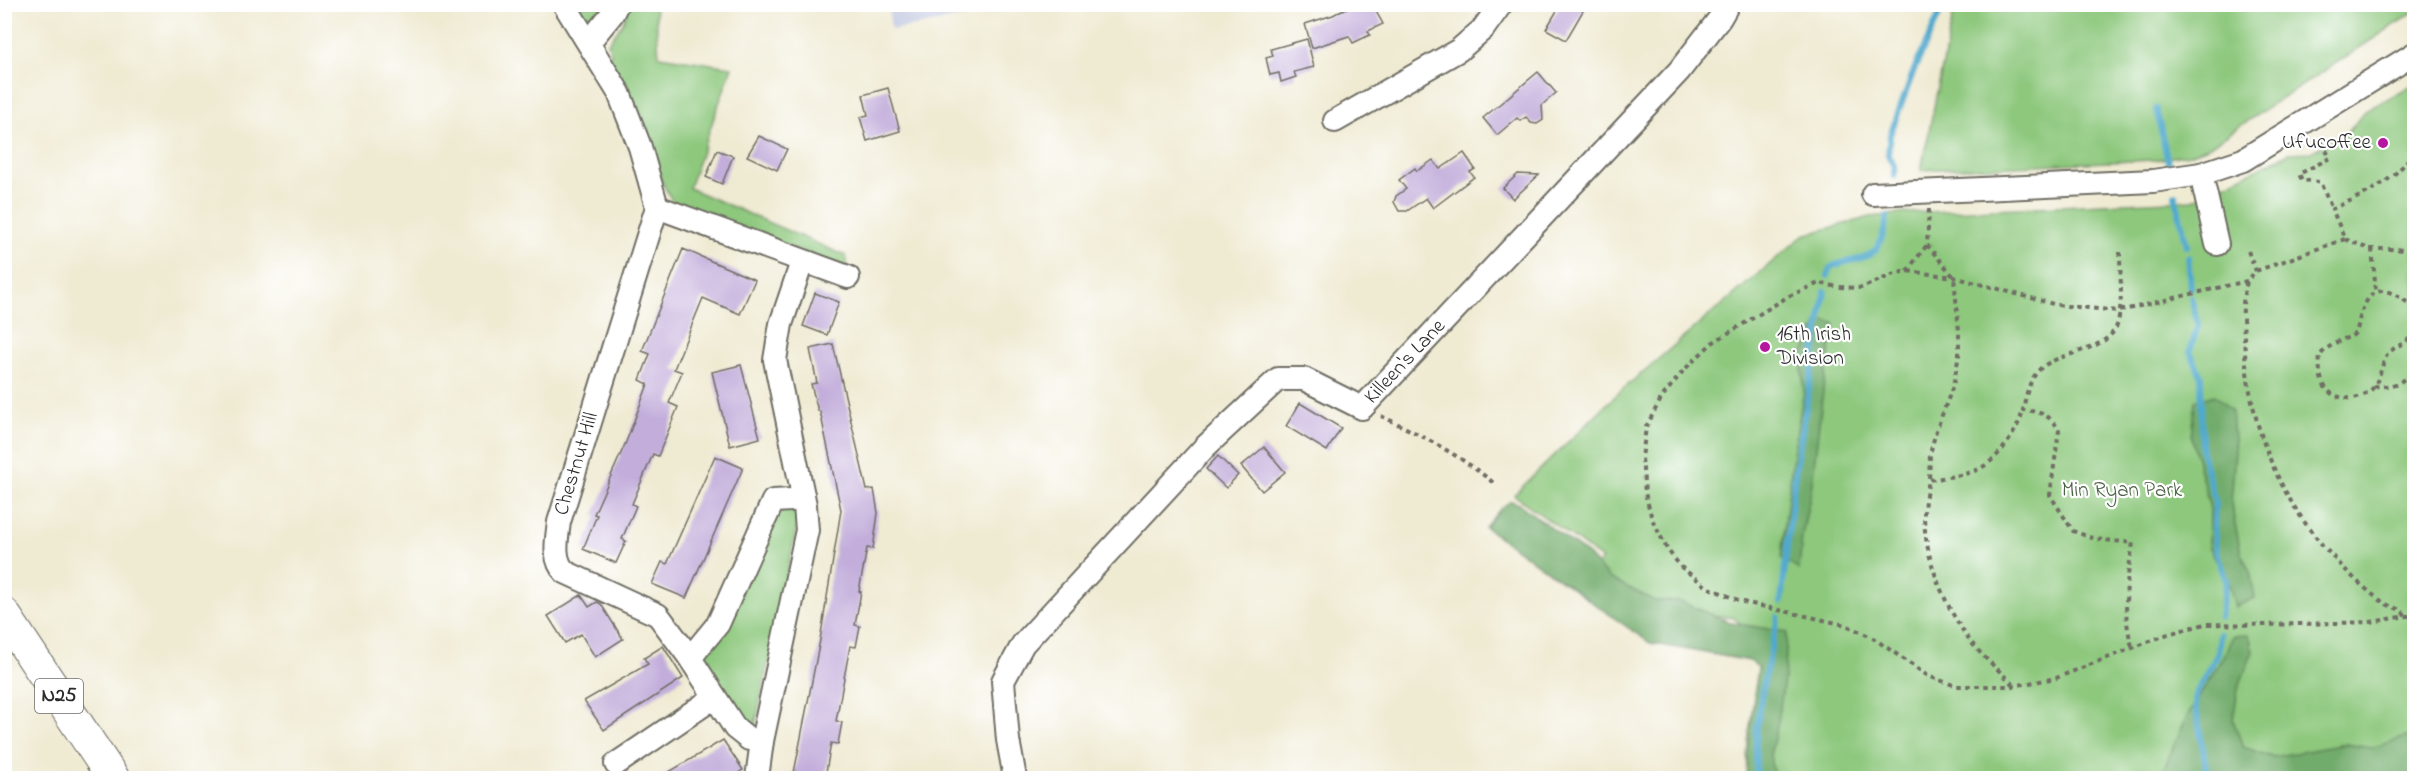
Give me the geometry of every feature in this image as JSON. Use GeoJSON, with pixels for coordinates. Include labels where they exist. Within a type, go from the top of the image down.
{"type":"FeatureCollection","features":[{"type":"Feature","properties":{"kind":"highway","name":"N25"},"geometry":{"type":"LineString","coordinates":[[4,614],[113,778]]}},
{"type":"Feature","properties":{"kind":"street"},"geometry":{"type":"LineString","coordinates":[[564,4],[619,93],[640,147],[657,207],[848,277]]}},
{"type":"Feature","properties":{"kind":"street"},"geometry":{"type":"LineString","coordinates":[[589,42],[608,20],[617,4]]}},
{"type":"Feature","properties":{"kind":"street"},"geometry":{"type":"LineString","coordinates":[[1335,121],[1459,50],[1483,28],[1501,4]]}},
{"type":"Feature","properties":{"kind":"street","name":"Killeen's Lane"},"geometry":{"type":"LineString","coordinates":[[1015,778],[1008,740],[1003,681],[1023,644],[1205,447],[1278,379],[1304,379],[1362,408],[1679,71],[1728,4]]}},
{"type":"Feature","properties":{"kind":"street"},"geometry":{"type":"LineString","coordinates":[[1873,194],[2153,181],[2201,174],[2243,160],[2415,54]]}},
{"type":"Feature","properties":{"kind":"street"},"geometry":{"type":"LineString","coordinates":[[2201,174],[2217,244]]}},
{"type":"Feature","properties":{"kind":"street","name":"Chestnut Hill"},"geometry":{"type":"LineString","coordinates":[[657,207],[559,522],[556,545],[558,562],[565,572],[658,615],[690,658],[735,728],[749,739],[762,741]]}},
{"type":"Feature","properties":{"kind":"street"},"geometry":{"type":"LineString","coordinates":[[757,778],[762,741],[807,530],[808,518],[775,360],[781,324],[802,262]]}},
{"type":"Feature","properties":{"kind":"street"},"geometry":{"type":"LineString","coordinates":[[690,658],[718,624],[773,501],[792,500],[803,495]]}},
{"type":"Feature","properties":{"kind":"street"},"geometry":{"type":"LineString","coordinates":[[616,764],[715,697]]}},
{"type":"Feature","properties":{"kind":"path"},"geometry":{"type":"LineString","coordinates":[[2322,141],[2330,158],[2299,174],[2302,180],[2320,182],[2344,239]]}},
{"type":"Feature","properties":{"kind":"path"},"geometry":{"type":"LineString","coordinates":[[2332,209],[2379,188],[2415,151]]}},
{"type":"Feature","properties":{"kind":"path"},"geometry":{"type":"LineString","coordinates":[[1907,271],[1928,245],[1929,203]]}},
{"type":"Feature","properties":{"kind":"path"},"geometry":{"type":"LineString","coordinates":[[2407,617],[2400,608],[2388,604],[2338,563],[2284,492],[2263,446],[2250,395],[2245,354],[2243,295],[2247,281],[2256,271],[2344,239],[2372,249],[2415,252]]}},
{"type":"Feature","properties":{"kind":"path"},"geometry":{"type":"LineString","coordinates":[[1928,245],[1954,277],[1958,307],[1959,355],[1953,386],[1930,454],[1924,511],[1926,543],[1952,613],[1972,643],[2013,686]]}},
{"type":"Feature","properties":{"kind":"path"},"geometry":{"type":"LineString","coordinates":[[2372,249],[2376,292]]}},
{"type":"Feature","properties":{"kind":"path"},"geometry":{"type":"LineString","coordinates":[[2248,251],[2256,271]]}},
{"type":"Feature","properties":{"kind":"path"},"geometry":{"type":"LineString","coordinates":[[1929,480],[1981,468],[2006,445],[2021,419],[2029,384],[2041,368],[2057,359],[2093,347],[2110,335],[2118,324],[2120,252]]}},
{"type":"Feature","properties":{"kind":"path"},"geometry":{"type":"LineString","coordinates":[[2247,281],[2119,311],[2057,305],[2017,296],[1954,277],[1907,271],[1861,288],[1819,283],[1789,296],[1712,343],[1684,370],[1662,397],[1646,427],[1642,458],[1645,493],[1652,519],[1667,549],[1682,567],[1707,587],[1743,602],[1846,625],[1873,638],[1928,676],[1956,686],[2013,686],[2056,678],[2168,634],[2205,624],[2370,622],[2415,615]]}},
{"type":"Feature","properties":{"kind":"path"},"geometry":{"type":"LineString","coordinates":[[2414,333],[2412,338],[2387,355],[2374,386],[2366,393],[2354,399],[2337,398],[2327,391],[2321,381],[2320,355],[2328,347],[2353,335],[2359,326],[2360,315],[2366,303],[2376,292],[2382,290],[2390,292],[2415,308]]}},
{"type":"Feature","properties":{"kind":"path"},"geometry":{"type":"LineString","coordinates":[[2414,333],[2415,341]]}},
{"type":"Feature","properties":{"kind":"path"},"geometry":{"type":"LineString","coordinates":[[2374,386],[2399,382],[2413,369],[2415,363]]}},
{"type":"Feature","properties":{"kind":"path"},"geometry":{"type":"LineString","coordinates":[[1362,408],[1406,428],[1474,467],[1496,485]]}},
{"type":"Feature","properties":{"kind":"path"},"geometry":{"type":"LineString","coordinates":[[2023,410],[2043,412],[2054,421],[2059,430],[2050,495],[2073,531],[2095,539],[2133,543],[2125,604],[2128,634],[2133,649]]}},
{"type":"Feature","properties":{"kind":"shaded area"},"geometry":{"type":"Polygon","coordinates":[[[888,4],[1034,4],[1034,5],[891,30],[888,4]]]}},
{"type":"Feature","properties":{"kind":"green space"},"geometry":{"type":"Polygon","coordinates":[[[2414,4],[2414,12],[2208,147],[2190,154],[2155,160],[1921,170],[1955,5],[2414,4]]]}},
{"type":"Feature","properties":{"kind":"green space"},"geometry":{"type":"Polygon","coordinates":[[[574,5],[605,5],[596,17],[588,21],[574,5]]]}},
{"type":"Feature","properties":{"kind":"green space"},"geometry":{"type":"Polygon","coordinates":[[[630,5],[655,5],[659,56],[732,67],[689,188],[846,256],[848,269],[673,203],[661,180],[642,116],[608,57],[611,54],[608,43],[622,24],[630,5]]]}},
{"type":"Feature","properties":{"kind":"green space","name":"Min Ryan Park"},"geometry":{"type":"Polygon","coordinates":[[[2414,84],[2414,766],[2297,778],[1762,778],[1768,651],[1734,618],[1663,608],[1593,572],[1602,559],[1514,495],[1616,395],[1804,235],[1870,217],[1906,213],[2193,200],[2289,153],[2311,152],[2349,131],[2365,111],[2414,84]]]}},
{"type":"Feature","properties":{"kind":"green space"},"geometry":{"type":"Polygon","coordinates":[[[1819,320],[1835,323],[1824,382],[1799,570],[1781,558],[1794,447],[1804,391],[1801,359],[1819,320]]]}},
{"type":"Feature","properties":{"kind":"green space"},"geometry":{"type":"Polygon","coordinates":[[[2214,395],[2232,411],[2235,452],[2231,504],[2241,553],[2250,572],[2255,598],[2235,607],[2229,584],[2209,546],[2210,509],[2191,435],[2195,401],[2214,395]]]}},
{"type":"Feature","properties":{"kind":"green space"},"geometry":{"type":"Polygon","coordinates":[[[1511,501],[1519,504],[1588,555],[1609,578],[1655,601],[1679,601],[1732,623],[1787,632],[1785,671],[1778,723],[1770,755],[1774,778],[1747,778],[1746,775],[1758,667],[1750,661],[1650,643],[1485,527],[1502,507],[1511,501]]]}},
{"type":"Feature","properties":{"kind":"green space"},"geometry":{"type":"Polygon","coordinates":[[[780,509],[793,510],[799,516],[755,726],[743,725],[703,664],[704,651],[780,509]]]}},
{"type":"Feature","properties":{"kind":"green space"},"geometry":{"type":"Polygon","coordinates":[[[2249,635],[2253,651],[2238,689],[2233,720],[2243,747],[2272,757],[2346,744],[2371,748],[2413,735],[2414,775],[2372,778],[2131,778],[2162,773],[2185,720],[2233,636],[2249,635]]]}},
{"type":"Feature","properties":{"kind":"building"},"geometry":{"type":"Polygon","coordinates":[[[1354,4],[1367,4],[1369,8],[1374,8],[1383,24],[1368,31],[1370,35],[1353,43],[1349,36],[1312,48],[1305,24],[1333,15],[1354,4]]]}},
{"type":"Feature","properties":{"kind":"building"},"geometry":{"type":"Polygon","coordinates":[[[1561,4],[1587,4],[1566,40],[1546,29],[1561,4]]]}},
{"type":"Feature","properties":{"kind":"building"},"geometry":{"type":"Polygon","coordinates":[[[1307,39],[1314,67],[1294,72],[1296,77],[1281,82],[1279,73],[1270,75],[1266,58],[1273,56],[1271,49],[1307,39]]]}},
{"type":"Feature","properties":{"kind":"building"},"geometry":{"type":"Polygon","coordinates":[[[1538,72],[1556,93],[1542,105],[1543,120],[1537,124],[1531,123],[1526,117],[1520,121],[1517,118],[1497,135],[1483,118],[1538,72]]]}},
{"type":"Feature","properties":{"kind":"building"},"geometry":{"type":"Polygon","coordinates":[[[888,88],[900,131],[867,141],[860,117],[868,115],[863,95],[888,88]]]}},
{"type":"Feature","properties":{"kind":"building"},"geometry":{"type":"Polygon","coordinates":[[[759,136],[787,149],[777,170],[747,156],[759,136]]]}},
{"type":"Feature","properties":{"kind":"building"},"geometry":{"type":"Polygon","coordinates":[[[717,150],[733,156],[722,184],[706,177],[717,150]]]}},
{"type":"Feature","properties":{"kind":"building"},"geometry":{"type":"Polygon","coordinates":[[[1464,153],[1475,169],[1470,172],[1474,177],[1433,208],[1426,198],[1407,211],[1399,211],[1394,202],[1396,196],[1406,189],[1399,180],[1415,168],[1417,171],[1433,160],[1440,169],[1464,153]]]}},
{"type":"Feature","properties":{"kind":"building"},"geometry":{"type":"Polygon","coordinates":[[[1518,174],[1539,175],[1513,199],[1503,188],[1518,174]]]}},
{"type":"Feature","properties":{"kind":"building"},"geometry":{"type":"Polygon","coordinates":[[[683,249],[755,280],[740,314],[703,298],[674,369],[682,372],[669,403],[678,407],[658,456],[653,454],[632,504],[636,506],[622,539],[626,541],[616,563],[583,549],[597,515],[594,514],[626,442],[648,384],[640,380],[650,354],[642,351],[683,249]]]}},
{"type":"Feature","properties":{"kind":"building"},"geometry":{"type":"Polygon","coordinates":[[[815,293],[839,302],[827,335],[803,326],[815,293]]]}},
{"type":"Feature","properties":{"kind":"building"},"geometry":{"type":"Polygon","coordinates":[[[833,344],[867,490],[874,489],[878,513],[873,549],[867,548],[859,591],[861,592],[855,625],[860,626],[856,647],[850,646],[836,721],[842,722],[838,744],[831,743],[825,778],[793,778],[820,640],[841,510],[820,411],[818,411],[811,384],[817,383],[810,349],[833,344]]]}},
{"type":"Feature","properties":{"kind":"building"},"geometry":{"type":"Polygon","coordinates":[[[741,365],[760,438],[730,446],[712,372],[741,365]]]}},
{"type":"Feature","properties":{"kind":"building"},"geometry":{"type":"Polygon","coordinates":[[[1300,403],[1341,428],[1327,451],[1286,426],[1300,403]]]}},
{"type":"Feature","properties":{"kind":"building"},"geometry":{"type":"Polygon","coordinates":[[[1264,447],[1285,472],[1262,491],[1241,466],[1264,447]]]}},
{"type":"Feature","properties":{"kind":"building"},"geometry":{"type":"Polygon","coordinates":[[[715,456],[743,468],[686,598],[652,584],[662,562],[667,564],[715,456]]]}},
{"type":"Feature","properties":{"kind":"building"},"geometry":{"type":"Polygon","coordinates":[[[1218,456],[1238,475],[1226,488],[1206,469],[1218,456]]]}},
{"type":"Feature","properties":{"kind":"building"},"geometry":{"type":"Polygon","coordinates":[[[581,595],[589,607],[597,602],[601,604],[623,639],[595,657],[581,634],[565,643],[548,616],[581,595]]]}},
{"type":"Feature","properties":{"kind":"building"},"geometry":{"type":"Polygon","coordinates":[[[663,646],[683,678],[604,730],[584,701],[648,664],[644,658],[663,646]]]}},
{"type":"Feature","properties":{"kind":"building"},"geometry":{"type":"Polygon","coordinates":[[[723,740],[743,770],[730,778],[659,778],[723,740]]]}},
{"type":"Feature","properties":{"kind":"waterway"},"geometry":{"type":"LineString","coordinates":[[1894,176],[1894,166],[1888,155],[1890,135],[1914,70],[1944,4]]}},
{"type":"Feature","properties":{"kind":"waterway"},"geometry":{"type":"LineString","coordinates":[[2156,109],[2168,162]]}},
{"type":"Feature","properties":{"kind":"waterway"},"geometry":{"type":"LineString","coordinates":[[2175,195],[2187,246]]}},
{"type":"Feature","properties":{"kind":"waterway"},"geometry":{"type":"LineString","coordinates":[[1828,276],[1830,268],[1835,265],[1873,252],[1881,240],[1887,216]]}},
{"type":"Feature","properties":{"kind":"waterway"},"geometry":{"type":"LineString","coordinates":[[2188,257],[2191,288]]}},
{"type":"Feature","properties":{"kind":"waterway"},"geometry":{"type":"LineString","coordinates":[[1781,602],[1795,474],[1825,291]]}},
{"type":"Feature","properties":{"kind":"waterway"},"geometry":{"type":"LineString","coordinates":[[2191,297],[2198,325],[2190,351],[2201,376],[2202,453],[2215,501],[2216,551],[2226,581],[2220,617]]}},
{"type":"Feature","properties":{"kind":"waterway"},"geometry":{"type":"LineString","coordinates":[[1757,778],[1758,717],[1778,617]]}},
{"type":"Feature","properties":{"kind":"waterway"},"geometry":{"type":"LineString","coordinates":[[2208,778],[2195,695],[2218,653],[2220,634]]}},
{"type":"Feature","properties":{"kind":"place","name":"Ufucoffee"},"geometry":{"type":"Point","coordinates":[2383,143]}},
{"type":"Feature","properties":{"kind":"place","name":"16th Irish Division"},"geometry":{"type":"Point","coordinates":[1765,347]}}]}
